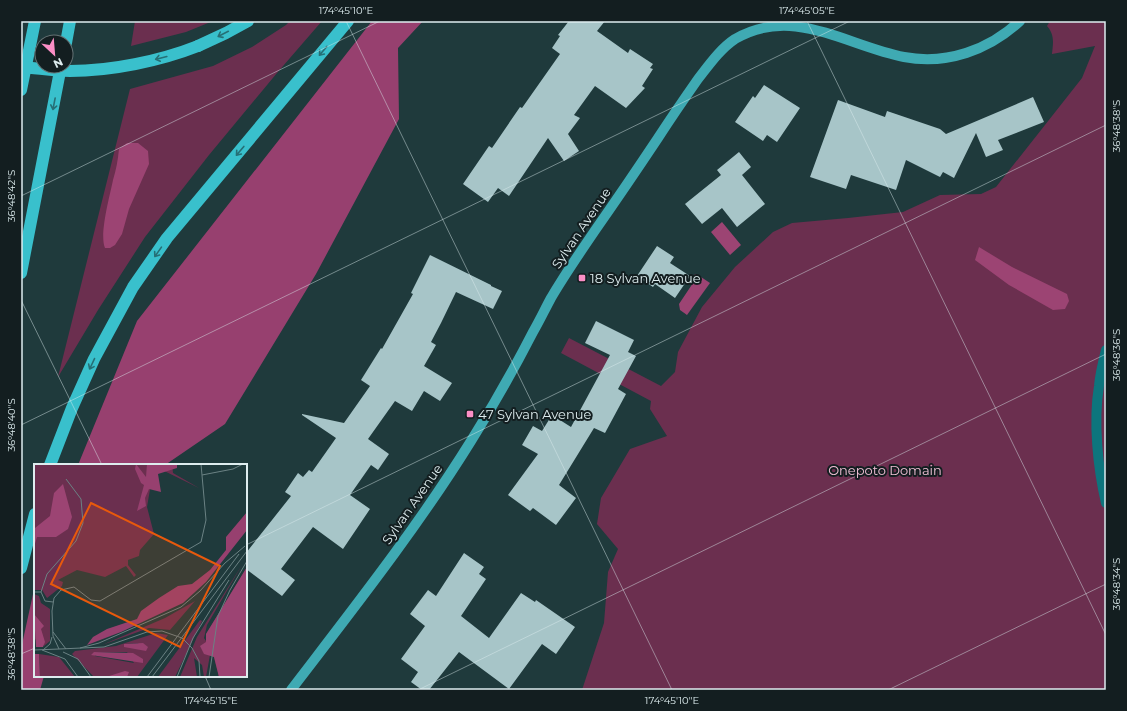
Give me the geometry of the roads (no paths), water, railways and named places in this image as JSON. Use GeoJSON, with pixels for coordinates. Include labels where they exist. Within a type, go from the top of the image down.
{"type":"FeatureCollection","features":[{"type":"Feature","properties":{"kind":"highway"},"geometry":{"type":"LineString","coordinates":[[21,90],[35,21]]}},
{"type":"Feature","properties":{"kind":"highway"},"geometry":{"type":"LineString","coordinates":[[68,34],[70,21]]}},
{"type":"Feature","properties":{"kind":"highway"},"geometry":{"type":"LineString","coordinates":[[21,67],[69,71],[97,70],[124,66],[182,53],[248,21]]}},
{"type":"Feature","properties":{"kind":"highway"},"geometry":{"type":"LineString","coordinates":[[50,464],[72,408],[94,359],[133,287],[167,238],[348,21]]}},
{"type":"Feature","properties":{"kind":"highway"},"geometry":{"type":"LineString","coordinates":[[21,274],[60,74]]}},
{"type":"Feature","properties":{"kind":"highway"},"geometry":{"type":"LineString","coordinates":[[21,568],[34,518]]}},
{"type":"Feature","properties":{"kind":"main road","name":"Sylvan Avenue"},"geometry":{"type":"LineString","coordinates":[[291,690],[423,514],[498,397],[551,298],[570,267],[686,96],[721,50],[736,39],[748,33],[765,28],[793,26],[824,32],[903,57],[932,60],[957,56],[982,47],[1006,33],[1020,21]]}},
{"type":"Feature","properties":{"kind":"lane"},"geometry":{"type":"LineString","coordinates":[[1106,350],[1098,387],[1096,426],[1102,484],[1106,503]]}},
{"type":"Feature","properties":{"kind":"place","name":"18 Sylvan Avenue"},"geometry":{"type":"Point","coordinates":[582,278]}},
{"type":"Feature","properties":{"kind":"place","name":"47 Sylvan Avenue"},"geometry":{"type":"Point","coordinates":[470,414]}},
{"type":"Feature","properties":{"kind":"park label","name":"Onepoto Domain"},"geometry":{"type":"Point","coordinates":[885,470]}}]}
